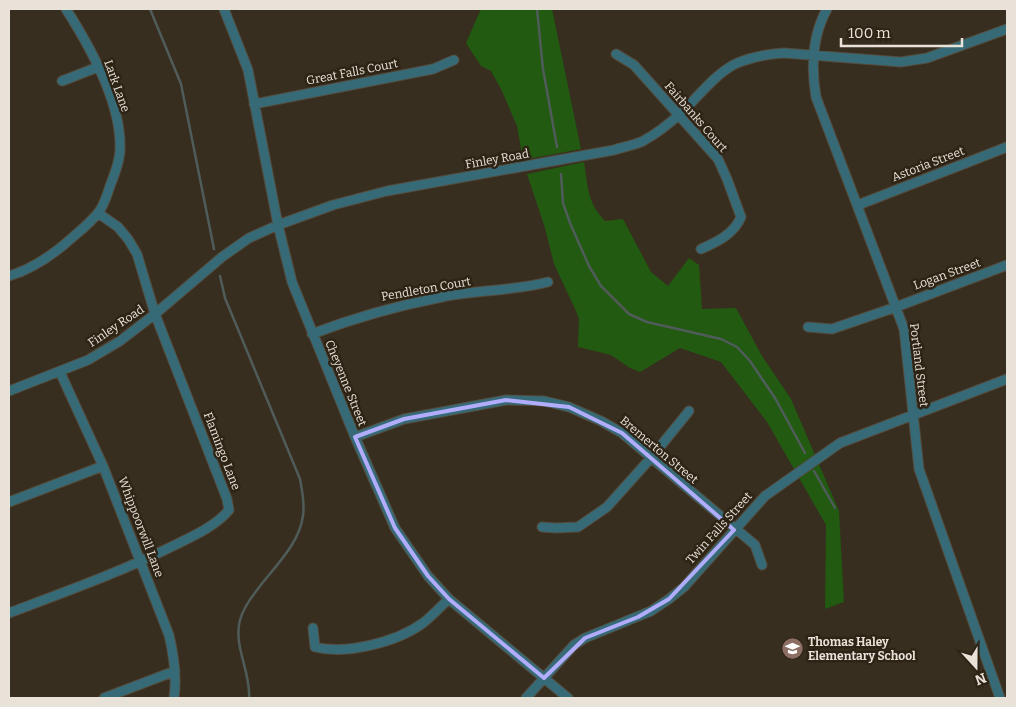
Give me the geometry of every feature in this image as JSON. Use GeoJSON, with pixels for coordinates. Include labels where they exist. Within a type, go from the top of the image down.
{"type":"FeatureCollection","features":[{"type":"Feature","properties":{"kind":"street","name":"Lark Lane"},"geometry":{"type":"LineString","coordinates":[[9,276],[20,273],[44,260],[64,245],[98,214],[104,204],[115,172],[121,146],[113,104],[86,42],[66,9]]}},
{"type":"Feature","properties":{"kind":"street","name":"Cheyenne Street"},"geometry":{"type":"LineString","coordinates":[[224,9],[248,70],[278,225],[292,282],[355,437],[395,528],[428,576],[449,600],[568,698]]}},
{"type":"Feature","properties":{"kind":"street","name":"Portland Street"},"geometry":{"type":"LineString","coordinates":[[827,9],[817,31],[813,55],[812,75],[816,97],[904,329],[919,469],[1000,698]]}},
{"type":"Feature","properties":{"kind":"street","name":"Finley Road"},"geometry":{"type":"LineString","coordinates":[[9,391],[88,360],[120,340],[155,314],[222,257],[249,238],[333,205],[387,191],[614,150],[642,142],[679,114],[714,80],[734,65],[766,54],[784,53],[901,62],[927,58],[1007,29]]}},
{"type":"Feature","properties":{"kind":"street","name":"Fairbanks Court"},"geometry":{"type":"LineString","coordinates":[[616,54],[634,65],[679,114],[718,160],[727,179],[741,217],[737,226],[719,241],[702,249]]}},
{"type":"Feature","properties":{"kind":"street","name":"Great Falls Court"},"geometry":{"type":"LineString","coordinates":[[254,104],[433,69],[454,60]]}},
{"type":"Feature","properties":{"kind":"street"},"geometry":{"type":"LineString","coordinates":[[62,81],[98,67]]}},
{"type":"Feature","properties":{"kind":"street","name":"Astoria Street"},"geometry":{"type":"LineString","coordinates":[[858,205],[1007,147]]}},
{"type":"Feature","properties":{"kind":"street","name":"Flamingo Lane"},"geometry":{"type":"LineString","coordinates":[[9,613],[141,562],[193,536],[223,517],[229,510],[227,499],[155,314],[137,254],[118,227],[98,214]]}},
{"type":"Feature","properties":{"kind":"street","name":"Logan Street"},"geometry":{"type":"LineString","coordinates":[[808,327],[832,328],[896,307],[1007,265]]}},
{"type":"Feature","properties":{"kind":"street","name":"Pendleton Court"},"geometry":{"type":"LineString","coordinates":[[312,334],[384,310],[443,297],[530,287],[548,282]]}},
{"type":"Feature","properties":{"kind":"street","name":"Whippoorwill Lane"},"geometry":{"type":"LineString","coordinates":[[60,372],[104,466],[169,635],[175,671],[174,698]]}},
{"type":"Feature","properties":{"kind":"street","name":"Twin Falls Street"},"geometry":{"type":"LineString","coordinates":[[526,698],[566,652],[579,641],[638,617],[670,599],[684,587],[765,496],[840,443],[1007,379]]}},
{"type":"Feature","properties":{"kind":"street","name":"Bremerton Street"},"geometry":{"type":"LineString","coordinates":[[355,437],[404,419],[506,400],[544,401],[569,407],[601,420],[622,433],[734,530],[755,545],[762,566]]}},
{"type":"Feature","properties":{"kind":"street"},"geometry":{"type":"LineString","coordinates":[[542,527],[578,527],[607,507],[650,459],[689,411]]}},
{"type":"Feature","properties":{"kind":"street"},"geometry":{"type":"LineString","coordinates":[[9,502],[104,466]]}},
{"type":"Feature","properties":{"kind":"street"},"geometry":{"type":"LineString","coordinates":[[313,628],[315,647],[327,650],[345,649],[380,642],[404,634],[422,624],[449,600]]}},
{"type":"Feature","properties":{"kind":"street"},"geometry":{"type":"LineString","coordinates":[[104,698],[175,671]]}},
{"type":"Feature","properties":{"kind":"highlighted area"},"geometry":{"type":"Polygon","coordinates":[[[506,400],[569,407],[622,433],[734,530],[669,599],[638,617],[585,638],[544,678],[449,599],[428,576],[395,528],[355,437],[404,419],[506,400]]]}},
{"type":"Feature","properties":{"kind":"green space"},"geometry":{"type":"Polygon","coordinates":[[[481,9],[552,9],[581,149],[523,160],[517,126],[502,91],[491,71],[481,66],[466,43],[481,9]]]}},
{"type":"Feature","properties":{"kind":"green space"},"geometry":{"type":"Polygon","coordinates":[[[584,162],[592,201],[605,221],[623,219],[651,272],[668,286],[689,258],[699,265],[702,309],[736,308],[762,356],[791,399],[839,511],[844,602],[825,609],[826,525],[767,422],[721,362],[680,348],[640,372],[630,368],[611,355],[578,347],[579,319],[554,264],[545,228],[527,174],[584,162]]]}},
{"type":"Feature","properties":{"kind":"waterway"},"geometry":{"type":"LineString","coordinates":[[150,9],[181,84],[214,249]]}},
{"type":"Feature","properties":{"kind":"waterway"},"geometry":{"type":"LineString","coordinates":[[537,9],[543,69],[557,147]]}},
{"type":"Feature","properties":{"kind":"waterway"},"geometry":{"type":"LineString","coordinates":[[561,174],[563,203],[570,223],[589,266],[601,286],[629,314],[647,322],[721,339],[737,347],[750,361],[775,398],[805,453]]}},
{"type":"Feature","properties":{"kind":"waterway"},"geometry":{"type":"LineString","coordinates":[[220,276],[225,298],[300,479],[303,502],[301,527],[296,537],[284,556],[249,601],[240,620],[238,630],[240,649],[249,688],[249,698]]}},
{"type":"Feature","properties":{"kind":"waterway"},"geometry":{"type":"LineString","coordinates":[[814,471],[835,508]]}},
{"type":"Feature","properties":{"kind":"place","name":"Thomas Haley Elementary School"},"geometry":{"type":"Point","coordinates":[792,649]}}]}
